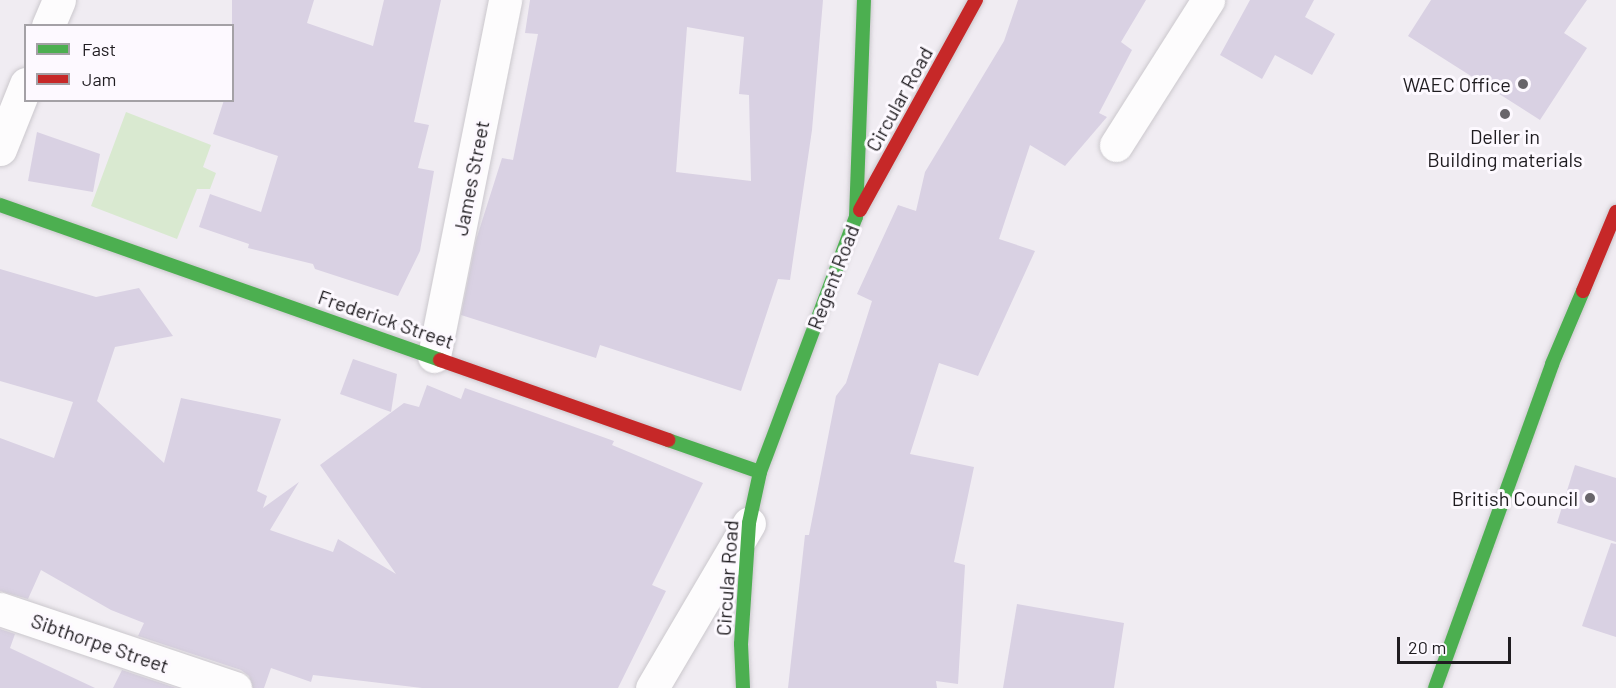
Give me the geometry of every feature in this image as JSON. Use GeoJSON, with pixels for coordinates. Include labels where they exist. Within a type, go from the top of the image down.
{"type":"FeatureCollection","features":[{"type":"Feature","properties":{"kind":"street"},"geometry":{"type":"LineString","coordinates":[[49,24],[58,0]]}},
{"type":"Feature","properties":{"kind":"street","name":"James Street"},"geometry":{"type":"LineString","coordinates":[[434,356],[505,0]]}},
{"type":"Feature","properties":{"kind":"street","name":"Regent Road"},"geometry":{"type":"LineString","coordinates":[[760,472],[856,217],[864,0]]}},
{"type":"Feature","properties":{"kind":"street","name":"Circular Road"},"geometry":{"type":"LineString","coordinates":[[856,217],[976,0]]}},
{"type":"Feature","properties":{"kind":"street"},"geometry":{"type":"LineString","coordinates":[[1116,145],[1208,0]]}},
{"type":"Feature","properties":{"kind":"street"},"geometry":{"type":"LineString","coordinates":[[0,148],[24,89]]}},
{"type":"Feature","properties":{"kind":"street","name":"Frederick Street"},"geometry":{"type":"LineString","coordinates":[[0,205],[177,270],[434,356],[760,472]]}},
{"type":"Feature","properties":{"kind":"street"},"geometry":{"type":"LineString","coordinates":[[1435,688],[1552,364],[1616,212]]}},
{"type":"Feature","properties":{"kind":"street","name":"Circular Road"},"geometry":{"type":"LineString","coordinates":[[743,688],[741,644],[749,522],[760,472]]}},
{"type":"Feature","properties":{"kind":"street"},"geometry":{"type":"LineString","coordinates":[[652,688],[749,522]]}},
{"type":"Feature","properties":{"kind":"street","name":"Sibthorpe Street"},"geometry":{"type":"LineString","coordinates":[[0,609],[235,688]]}},
{"type":"Feature","properties":{"kind":"green space"},"geometry":{"type":"Polygon","coordinates":[[[126,112],[211,145],[203,167],[216,173],[210,189],[197,189],[177,239],[91,206],[126,112]]]}},
{"type":"Feature","properties":{"kind":"building"},"geometry":{"type":"Polygon","coordinates":[[[232,0],[314,0],[307,23],[373,46],[384,0],[441,0],[414,122],[429,125],[418,168],[434,171],[420,251],[398,296],[315,269],[313,264],[248,248],[249,244],[199,227],[210,194],[261,212],[278,156],[213,134],[223,102],[234,102],[234,24],[232,24],[232,0]]]}},
{"type":"Feature","properties":{"kind":"building"},"geometry":{"type":"Polygon","coordinates":[[[530,0],[823,0],[812,130],[790,280],[778,279],[741,391],[600,345],[596,358],[461,315],[476,240],[502,158],[513,160],[538,34],[525,33],[530,0]],[[687,27],[676,172],[751,181],[749,95],[739,94],[744,37],[687,27]]]}},
{"type":"Feature","properties":{"kind":"building"},"geometry":{"type":"Polygon","coordinates":[[[1018,0],[1146,0],[1121,42],[1132,50],[1099,113],[1107,117],[1065,166],[1030,145],[999,239],[1035,251],[978,376],[939,363],[910,454],[974,467],[954,562],[965,565],[958,684],[936,681],[937,688],[788,688],[805,535],[809,535],[836,396],[846,383],[872,301],[857,294],[898,205],[916,211],[925,172],[1004,41],[1018,0]]]}},
{"type":"Feature","properties":{"kind":"building"},"geometry":{"type":"Polygon","coordinates":[[[1250,0],[1314,0],[1305,17],[1335,34],[1312,75],[1275,55],[1262,79],[1220,55],[1250,0]]]}},
{"type":"Feature","properties":{"kind":"building","name":"WAEC Office"},"geometry":{"type":"Polygon","coordinates":[[[1431,0],[1587,0],[1564,33],[1587,48],[1540,120],[1408,36],[1431,0]]]}},
{"type":"Feature","properties":{"kind":"building"},"geometry":{"type":"Polygon","coordinates":[[[37,132],[100,154],[93,192],[28,181],[37,132]]]}},
{"type":"Feature","properties":{"kind":"building"},"geometry":{"type":"Polygon","coordinates":[[[0,269],[96,297],[139,288],[173,336],[115,347],[97,401],[164,463],[181,398],[281,419],[257,491],[267,496],[263,508],[299,482],[270,530],[333,552],[338,539],[396,574],[320,465],[404,403],[419,407],[427,385],[461,399],[465,388],[614,441],[612,445],[703,483],[652,585],[666,591],[618,688],[422,688],[313,675],[311,682],[271,668],[264,688],[253,688],[249,676],[241,670],[138,636],[144,623],[111,610],[41,570],[28,599],[0,591],[0,438],[54,458],[73,402],[0,381],[0,269]]]}},
{"type":"Feature","properties":{"kind":"building"},"geometry":{"type":"Polygon","coordinates":[[[353,359],[397,374],[391,412],[340,394],[353,359]]]}},
{"type":"Feature","properties":{"kind":"building","name":"British Council"},"geometry":{"type":"Polygon","coordinates":[[[1575,465],[1616,478],[1616,542],[1557,523],[1575,465]]]}},
{"type":"Feature","properties":{"kind":"building"},"geometry":{"type":"Polygon","coordinates":[[[1611,543],[1616,544],[1616,637],[1582,626],[1611,543]]]}},
{"type":"Feature","properties":{"kind":"building"},"geometry":{"type":"Polygon","coordinates":[[[1017,604],[1124,623],[1114,688],[1003,688],[1017,604]]]}},
{"type":"Feature","properties":{"kind":"building"},"geometry":{"type":"Polygon","coordinates":[[[0,629],[15,634],[10,648],[95,688],[0,688],[0,629]]]}},
{"type":"Feature","properties":{"kind":"building"},"geometry":{"type":"Polygon","coordinates":[[[122,670],[176,688],[113,688],[122,670]]]}},
{"type":"Feature","properties":{"kind":"traffic: fast"},"geometry":{"type":"LineString","coordinates":[[743,688],[741,644],[749,523],[760,472],[856,217],[864,0]]}},
{"type":"Feature","properties":{"kind":"traffic: fast"},"geometry":{"type":"LineString","coordinates":[[0,205],[440,360]]}},
{"type":"Feature","properties":{"kind":"traffic: fast"},"geometry":{"type":"LineString","coordinates":[[1435,688],[1552,364],[1583,291]]}},
{"type":"Feature","properties":{"kind":"traffic: fast"},"geometry":{"type":"LineString","coordinates":[[668,440],[760,472]]}},
{"type":"Feature","properties":{"kind":"traffic: jam"},"geometry":{"type":"LineString","coordinates":[[860,210],[976,0]]}},
{"type":"Feature","properties":{"kind":"traffic: jam"},"geometry":{"type":"LineString","coordinates":[[1583,291],[1616,212]]}},
{"type":"Feature","properties":{"kind":"traffic: jam"},"geometry":{"type":"LineString","coordinates":[[440,360],[668,440]]}},
{"type":"Feature","properties":{"kind":"place","name":"WAEC Office"},"geometry":{"type":"Point","coordinates":[1523,84]}},
{"type":"Feature","properties":{"kind":"place","name":"Deller in Building materials"},"geometry":{"type":"Point","coordinates":[1505,114]}},
{"type":"Feature","properties":{"kind":"place","name":"British Council"},"geometry":{"type":"Point","coordinates":[1590,498]}}]}
